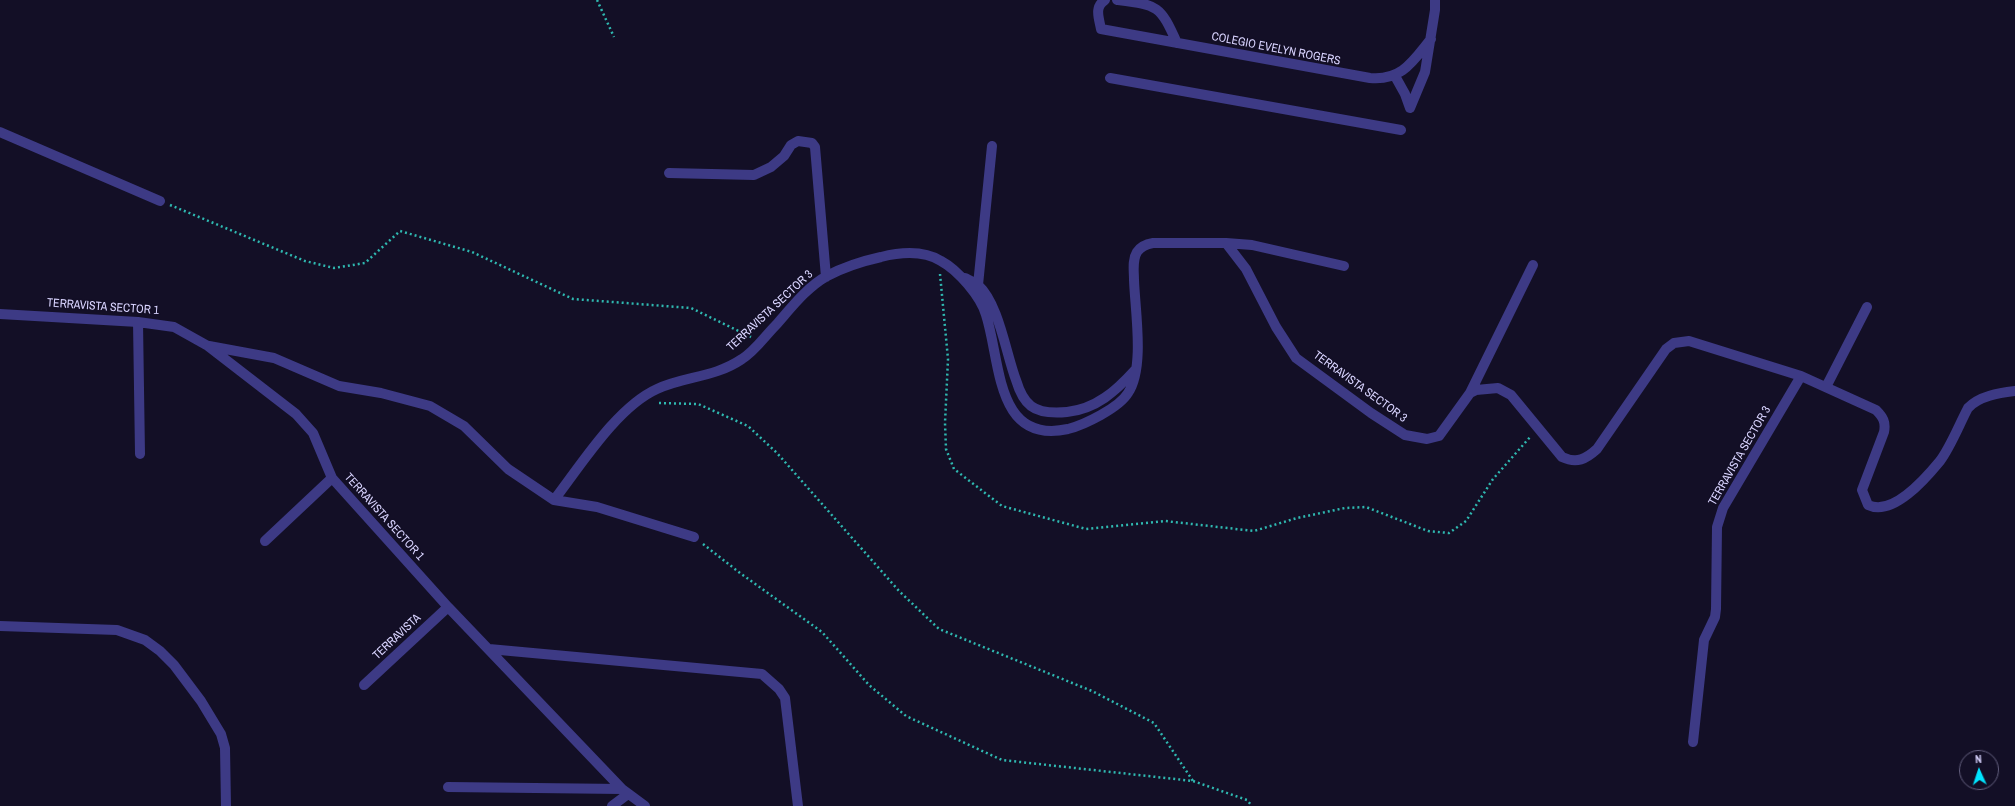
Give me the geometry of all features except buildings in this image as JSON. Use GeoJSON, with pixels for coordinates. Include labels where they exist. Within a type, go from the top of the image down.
{"type":"FeatureCollection","features":[{"type":"Feature","properties":{"kind":"street","name":"COLEGIO EVELYN ROGERS"},"geometry":{"type":"LineString","coordinates":[[1105,0],[1099,4],[1098,10],[1101,29],[1343,75],[1378,79],[1395,76]]}},
{"type":"Feature","properties":{"kind":"street"},"geometry":{"type":"LineString","coordinates":[[1117,0],[1144,4],[1157,8],[1166,19],[1177,43]]}},
{"type":"Feature","properties":{"kind":"street"},"geometry":{"type":"LineString","coordinates":[[1431,39],[1408,66],[1395,76],[1405,94],[1410,108],[1425,72],[1431,39],[1435,0]]}},
{"type":"Feature","properties":{"kind":"street"},"geometry":{"type":"LineString","coordinates":[[1110,78],[1401,130]]}},
{"type":"Feature","properties":{"kind":"street"},"geometry":{"type":"LineString","coordinates":[[0,132],[160,201]]}},
{"type":"Feature","properties":{"kind":"street"},"geometry":{"type":"LineString","coordinates":[[669,173],[754,175],[771,167],[784,156],[791,146],[798,142],[812,143],[816,147],[826,277]]}},
{"type":"Feature","properties":{"kind":"street"},"geometry":{"type":"LineString","coordinates":[[978,285],[992,146]]}},
{"type":"Feature","properties":{"kind":"street","name":"TERRAVISTA SECTOR 3"},"geometry":{"type":"LineString","coordinates":[[1226,243],[1246,269],[1276,327],[1296,358],[1371,414],[1405,435],[1427,439],[1439,436],[1470,393],[1533,265]]}},
{"type":"Feature","properties":{"kind":"street"},"geometry":{"type":"LineString","coordinates":[[953,272],[968,285],[980,302],[986,315],[1005,398],[1014,414],[1027,426],[1045,431],[1067,429],[1093,419],[1106,413],[1128,394],[1136,369],[1138,349],[1134,262],[1138,251],[1147,244],[1252,244],[1344,266]]}},
{"type":"Feature","properties":{"kind":"street","name":"TERRAVISTA SECTOR 3"},"geometry":{"type":"LineString","coordinates":[[554,500],[611,427],[635,402],[658,388],[716,373],[743,359],[801,297],[826,277],[860,262],[898,253],[916,253],[938,259],[953,272]]}},
{"type":"Feature","properties":{"kind":"street"},"geometry":{"type":"LineString","coordinates":[[953,272],[978,285],[986,294],[996,316],[1020,391],[1032,407],[1056,413],[1076,411],[1098,402],[1119,387],[1136,369]]}},
{"type":"Feature","properties":{"kind":"street"},"geometry":{"type":"LineString","coordinates":[[1826,387],[1867,308]]}},
{"type":"Feature","properties":{"kind":"street","name":"TERRAVISTA SECTOR 1"},"geometry":{"type":"LineString","coordinates":[[0,314],[138,322],[174,327],[208,346],[296,414],[312,433],[332,478],[448,607],[625,792],[645,806]]}},
{"type":"Feature","properties":{"kind":"street"},"geometry":{"type":"LineString","coordinates":[[138,322],[140,454]]}},
{"type":"Feature","properties":{"kind":"street"},"geometry":{"type":"LineString","coordinates":[[1470,393],[1490,388],[1505,391],[1511,395],[1562,457],[1573,461],[1579,461],[1597,449],[1666,349],[1679,342],[1695,343],[1802,376],[1876,410],[1882,416],[1886,424],[1882,440],[1862,490],[1868,505],[1877,508],[1890,506],[1914,490],[1941,460],[1972,403],[2001,393],[2015,392]]}},
{"type":"Feature","properties":{"kind":"street"},"geometry":{"type":"LineString","coordinates":[[208,346],[274,358],[338,386],[381,393],[430,406],[464,426],[508,469],[554,500],[597,506],[694,537]]}},
{"type":"Feature","properties":{"kind":"street","name":"TERRAVISTA SECTOR 3"},"geometry":{"type":"LineString","coordinates":[[1693,742],[1704,640],[1715,618],[1715,569],[1719,518],[1723,508],[1802,376]]}},
{"type":"Feature","properties":{"kind":"street"},"geometry":{"type":"LineString","coordinates":[[265,541],[332,478]]}},
{"type":"Feature","properties":{"kind":"street","name":"TERRAVISTA"},"geometry":{"type":"LineString","coordinates":[[364,685],[448,607]]}},
{"type":"Feature","properties":{"kind":"street"},"geometry":{"type":"LineString","coordinates":[[0,626],[117,630],[145,640],[160,651],[174,665],[201,701],[221,734],[225,748],[226,806]]}},
{"type":"Feature","properties":{"kind":"street"},"geometry":{"type":"LineString","coordinates":[[489,649],[753,671],[762,674],[779,689],[785,698],[798,806]]}},
{"type":"Feature","properties":{"kind":"street"},"geometry":{"type":"LineString","coordinates":[[448,787],[625,792]]}},
{"type":"Feature","properties":{"kind":"street"},"geometry":{"type":"LineString","coordinates":[[612,806],[625,792]]}},
{"type":"Feature","properties":{"kind":"path"},"geometry":{"type":"LineString","coordinates":[[597,0],[614,38]]}},
{"type":"Feature","properties":{"kind":"path"},"geometry":{"type":"LineString","coordinates":[[160,201],[305,261],[334,268],[365,263],[400,232],[472,252],[573,299],[691,308],[760,342]]}},
{"type":"Feature","properties":{"kind":"path"},"geometry":{"type":"LineString","coordinates":[[938,259],[945,312],[948,359],[945,423],[946,449],[954,469],[1002,506],[1086,529],[1165,521],[1254,531],[1304,517],[1345,508],[1366,507],[1428,531],[1449,532],[1466,521],[1492,479],[1537,428]]}},
{"type":"Feature","properties":{"kind":"path"},"geometry":{"type":"LineString","coordinates":[[635,402],[698,404],[748,426],[777,453],[899,591],[940,629],[1092,691],[1154,723],[1193,781]]}},
{"type":"Feature","properties":{"kind":"path"},"geometry":{"type":"LineString","coordinates":[[694,537],[740,573],[822,632],[869,685],[906,716],[1002,760],[1193,781],[1247,800],[1252,806]]}}]}
